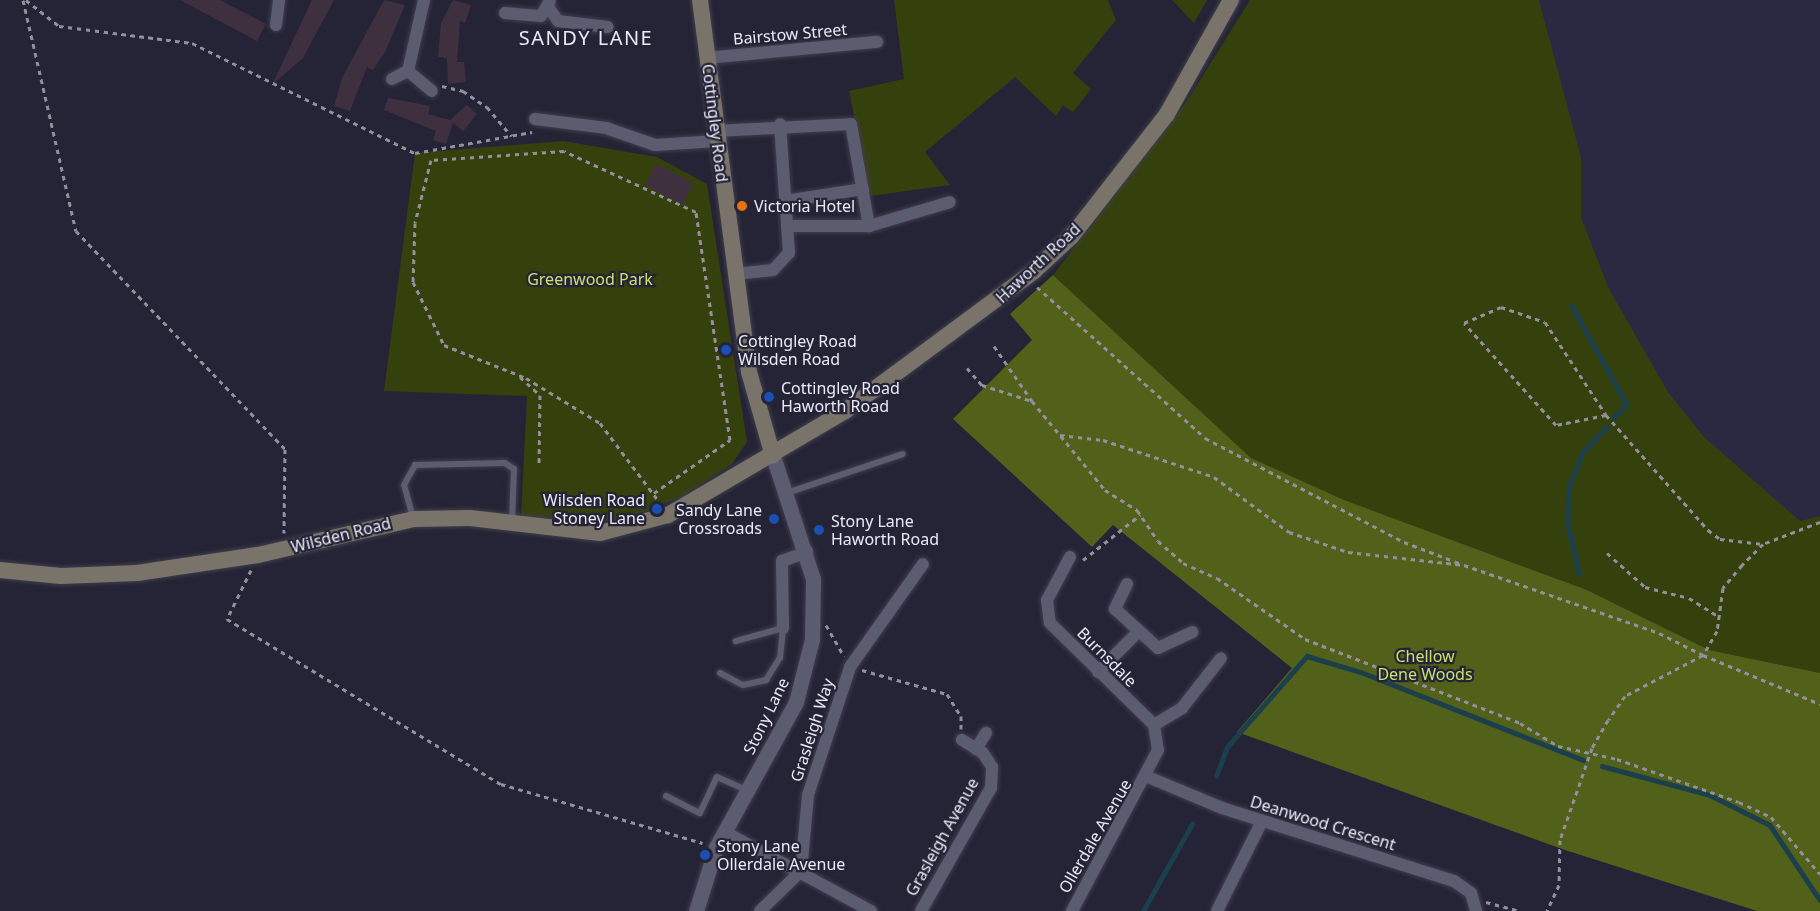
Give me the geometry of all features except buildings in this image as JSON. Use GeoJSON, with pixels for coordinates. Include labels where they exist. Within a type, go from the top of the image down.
{"type":"FeatureCollection","features":[{"type":"Feature","properties":{"kind":"main road","name":"Cottingley Road"},"geometry":{"type":"LineString","coordinates":[[700,0],[716,136],[749,372],[773,456]]}},
{"type":"Feature","properties":{"kind":"main road","name":"Haworth Road"},"geometry":{"type":"LineString","coordinates":[[773,456],[977,318],[1071,237],[1167,114],[1231,0]]}},
{"type":"Feature","properties":{"kind":"main road","name":"Wilsden Road"},"geometry":{"type":"LineString","coordinates":[[0,570],[61,576],[137,573],[284,550],[414,519],[470,518],[600,533],[668,515],[773,456]]}},
{"type":"Feature","properties":{"kind":"street"},"geometry":{"type":"LineString","coordinates":[[276,25],[279,0]]}},
{"type":"Feature","properties":{"kind":"street"},"geometry":{"type":"LineString","coordinates":[[408,71],[424,0]]}},
{"type":"Feature","properties":{"kind":"street"},"geometry":{"type":"LineString","coordinates":[[505,13],[541,16],[550,4],[558,21],[608,27]]}},
{"type":"Feature","properties":{"kind":"street","name":"Bairstow Street"},"geometry":{"type":"LineString","coordinates":[[707,58],[877,42]]}},
{"type":"Feature","properties":{"kind":"street"},"geometry":{"type":"LineString","coordinates":[[392,79],[408,71]]}},
{"type":"Feature","properties":{"kind":"street"},"geometry":{"type":"LineString","coordinates":[[408,71],[432,91]]}},
{"type":"Feature","properties":{"kind":"street"},"geometry":{"type":"LineString","coordinates":[[535,119],[606,128],[656,145],[780,124],[809,122],[851,124],[869,226]]}},
{"type":"Feature","properties":{"kind":"street"},"geometry":{"type":"LineString","coordinates":[[735,274],[773,270],[789,253],[780,124]]}},
{"type":"Feature","properties":{"kind":"street"},"geometry":{"type":"LineString","coordinates":[[785,201],[863,189]]}},
{"type":"Feature","properties":{"kind":"street"},"geometry":{"type":"LineString","coordinates":[[787,226],[869,226],[950,202]]}},
{"type":"Feature","properties":{"kind":"street","name":"Stony Lane"},"geometry":{"type":"LineString","coordinates":[[696,911],[716,847],[796,702],[815,606],[807,552],[773,456]]}},
{"type":"Feature","properties":{"kind":"street"},"geometry":{"type":"LineString","coordinates":[[783,628],[782,561],[807,552]]}},
{"type":"Feature","properties":{"kind":"street","name":"Burnsdale"},"geometry":{"type":"LineString","coordinates":[[1070,557],[1047,600],[1050,623],[1154,725]]}},
{"type":"Feature","properties":{"kind":"street","name":"Grasleigh Way"},"geometry":{"type":"LineString","coordinates":[[801,871],[808,795],[850,667],[923,564]]}},
{"type":"Feature","properties":{"kind":"street"},"geometry":{"type":"LineString","coordinates":[[1127,584],[1115,609],[1137,633],[1158,648],[1192,632]]}},
{"type":"Feature","properties":{"kind":"street"},"geometry":{"type":"LineString","coordinates":[[1098,672],[1137,633]]}},
{"type":"Feature","properties":{"kind":"street"},"geometry":{"type":"LineString","coordinates":[[1148,777],[1158,750],[1154,725],[1182,708],[1221,658]]}},
{"type":"Feature","properties":{"kind":"street"},"geometry":{"type":"LineString","coordinates":[[976,749],[986,733]]}},
{"type":"Feature","properties":{"kind":"street","name":"Grasleigh Avenue"},"geometry":{"type":"LineString","coordinates":[[921,911],[991,788],[992,767],[976,749],[962,740]]}},
{"type":"Feature","properties":{"kind":"street","name":"Deanwood Crescent"},"geometry":{"type":"LineString","coordinates":[[1148,777],[1262,821],[1454,881],[1474,905]]}},
{"type":"Feature","properties":{"kind":"street","name":"Ollerdale Avenue"},"geometry":{"type":"LineString","coordinates":[[1072,911],[1148,777]]}},
{"type":"Feature","properties":{"kind":"street"},"geometry":{"type":"LineString","coordinates":[[1217,911],[1262,821]]}},
{"type":"Feature","properties":{"kind":"street"},"geometry":{"type":"LineString","coordinates":[[725,832],[801,871],[871,911]]}},
{"type":"Feature","properties":{"kind":"street"},"geometry":{"type":"LineString","coordinates":[[760,911],[801,871]]}},
{"type":"Feature","properties":{"kind":"lane"},"geometry":{"type":"LineString","coordinates":[[787,493],[903,454]]}},
{"type":"Feature","properties":{"kind":"lane"},"geometry":{"type":"LineString","coordinates":[[414,519],[404,485],[415,465],[505,463],[513,469],[512,524]]}},
{"type":"Feature","properties":{"kind":"lane"},"geometry":{"type":"LineString","coordinates":[[720,673],[743,685],[766,680],[780,658],[783,628],[736,641]]}},
{"type":"Feature","properties":{"kind":"lane"},"geometry":{"type":"LineString","coordinates":[[666,795],[700,813],[717,777],[748,791]]}},
{"type":"Feature","properties":{"kind":"path"},"geometry":{"type":"LineString","coordinates":[[24,0],[59,26],[192,43],[415,153],[511,136],[543,133]]}},
{"type":"Feature","properties":{"kind":"path"},"geometry":{"type":"LineString","coordinates":[[24,0],[76,231],[285,449],[284,550]]}},
{"type":"Feature","properties":{"kind":"path"},"geometry":{"type":"LineString","coordinates":[[432,91],[433,84],[463,91],[487,107],[511,136]]}},
{"type":"Feature","properties":{"kind":"path"},"geometry":{"type":"LineString","coordinates":[[654,493],[730,440],[696,212],[564,151],[432,160],[415,223],[413,282],[444,345],[519,375],[600,423],[654,493],[668,515]]}},
{"type":"Feature","properties":{"kind":"path"},"geometry":{"type":"LineString","coordinates":[[1026,278],[1205,438],[1404,542],[1659,633],[1703,655],[1820,704]]}},
{"type":"Feature","properties":{"kind":"path"},"geometry":{"type":"LineString","coordinates":[[1606,415],[1556,425],[1464,323],[1501,307],[1545,322],[1606,415],[1708,530],[1720,539],[1763,544]]}},
{"type":"Feature","properties":{"kind":"path"},"geometry":{"type":"LineString","coordinates":[[994,346],[1058,435],[1105,490],[1140,515],[1158,541],[1183,562],[1217,578],[1332,654],[1470,702],[1558,746],[1710,789],[1771,817],[1820,874]]}},
{"type":"Feature","properties":{"kind":"path"},"geometry":{"type":"LineString","coordinates":[[967,368],[982,385],[1032,401]]}},
{"type":"Feature","properties":{"kind":"path"},"geometry":{"type":"LineString","coordinates":[[519,375],[540,395],[539,464]]}},
{"type":"Feature","properties":{"kind":"path"},"geometry":{"type":"LineString","coordinates":[[1058,435],[1103,440],[1214,477],[1289,532],[1348,552],[1464,565]]}},
{"type":"Feature","properties":{"kind":"path"},"geometry":{"type":"LineString","coordinates":[[1070,557],[1085,560],[1140,515]]}},
{"type":"Feature","properties":{"kind":"path"},"geometry":{"type":"LineString","coordinates":[[1547,911],[1559,885],[1560,840],[1590,755],[1625,696],[1703,655],[1718,616],[1723,588],[1763,544],[1820,522]]}},
{"type":"Feature","properties":{"kind":"path"},"geometry":{"type":"LineString","coordinates":[[1607,553],[1645,587],[1689,598],[1718,616]]}},
{"type":"Feature","properties":{"kind":"path"},"geometry":{"type":"LineString","coordinates":[[258,555],[227,619],[501,784],[716,847]]}},
{"type":"Feature","properties":{"kind":"path"},"geometry":{"type":"LineString","coordinates":[[815,606],[850,667],[947,694],[961,716],[962,740]]}},
{"type":"Feature","properties":{"kind":"path"},"geometry":{"type":"LineString","coordinates":[[1474,905],[1520,911]]}},
{"type":"Feature","properties":{"kind":"shaded area"},"geometry":{"type":"Polygon","coordinates":[[[1539,0],[1820,0],[1820,516],[1800,521],[1704,437],[1668,392],[1609,289],[1581,217],[1581,157],[1539,0]]]}},
{"type":"Feature","properties":{"kind":"green space"},"geometry":{"type":"Polygon","coordinates":[[[894,0],[1108,0],[1116,20],[1073,73],[1091,89],[1073,112],[1063,105],[1056,116],[1015,77],[925,152],[950,185],[870,196],[849,91],[904,79],[894,0]]]}},
{"type":"Feature","properties":{"kind":"green space"},"geometry":{"type":"Polygon","coordinates":[[[1172,0],[1207,0],[1194,23],[1172,0]]]}},
{"type":"Feature","properties":{"kind":"green space"},"geometry":{"type":"Polygon","coordinates":[[[1250,0],[1539,0],[1581,157],[1581,217],[1609,289],[1668,392],[1704,437],[1800,521],[1820,516],[1820,673],[1709,650],[1587,590],[1344,500],[1251,458],[1053,275],[1185,104],[1250,0]]]}},
{"type":"Feature","properties":{"kind":"green space","name":"Greenwood Park"},"geometry":{"type":"Polygon","coordinates":[[[563,141],[657,157],[707,184],[747,442],[732,464],[681,497],[639,514],[590,524],[521,516],[527,396],[384,391],[415,153],[563,141]]]}},
{"type":"Feature","properties":{"kind":"green space","name":"Chellow Dene Woods"},"geometry":{"type":"Polygon","coordinates":[[[1053,275],[1251,458],[1344,500],[1587,590],[1709,650],[1820,673],[1820,911],[1757,911],[1565,850],[1237,732],[1292,668],[1113,525],[1092,547],[953,419],[1032,340],[1010,314],[1053,275]]]}},
{"type":"Feature","properties":{"kind":"waterway"},"geometry":{"type":"LineString","coordinates":[[1572,306],[1627,405],[1614,418]]}},
{"type":"Feature","properties":{"kind":"waterway"},"geometry":{"type":"LineString","coordinates":[[1579,574],[1567,523],[1569,486],[1583,452],[1607,426]]}},
{"type":"Feature","properties":{"kind":"waterway"},"geometry":{"type":"LineString","coordinates":[[1216,776],[1227,747],[1307,656],[1361,672],[1583,760]]}},
{"type":"Feature","properties":{"kind":"waterway"},"geometry":{"type":"LineString","coordinates":[[1602,766],[1710,795],[1770,825],[1820,900]]}},
{"type":"Feature","properties":{"kind":"waterway"},"geometry":{"type":"LineString","coordinates":[[1143,911],[1192,824]]}},
{"type":"Feature","properties":{"kind":"place","name":"Victoria Hotel"},"geometry":{"type":"Point","coordinates":[742,206]}},
{"type":"Feature","properties":{"kind":"place","name":"Cottingley Road Wilsden Road"},"geometry":{"type":"Point","coordinates":[726,350]}},
{"type":"Feature","properties":{"kind":"place","name":"Cottingley Road Haworth Road"},"geometry":{"type":"Point","coordinates":[769,397]}},
{"type":"Feature","properties":{"kind":"place","name":"Wilsden Road Stoney Lane"},"geometry":{"type":"Point","coordinates":[657,509]}},
{"type":"Feature","properties":{"kind":"place","name":"Sandy Lane Crossroads"},"geometry":{"type":"Point","coordinates":[774,519]}},
{"type":"Feature","properties":{"kind":"place","name":"Stony Lane Haworth Road"},"geometry":{"type":"Point","coordinates":[819,530]}},
{"type":"Feature","properties":{"kind":"place","name":"Stony Lane Ollerdale Avenue"},"geometry":{"type":"Point","coordinates":[705,855]}},
{"type":"Feature","properties":{"kind":"district","name":"SANDY LANE"},"geometry":{"type":"Point","coordinates":[586,37]}}]}
